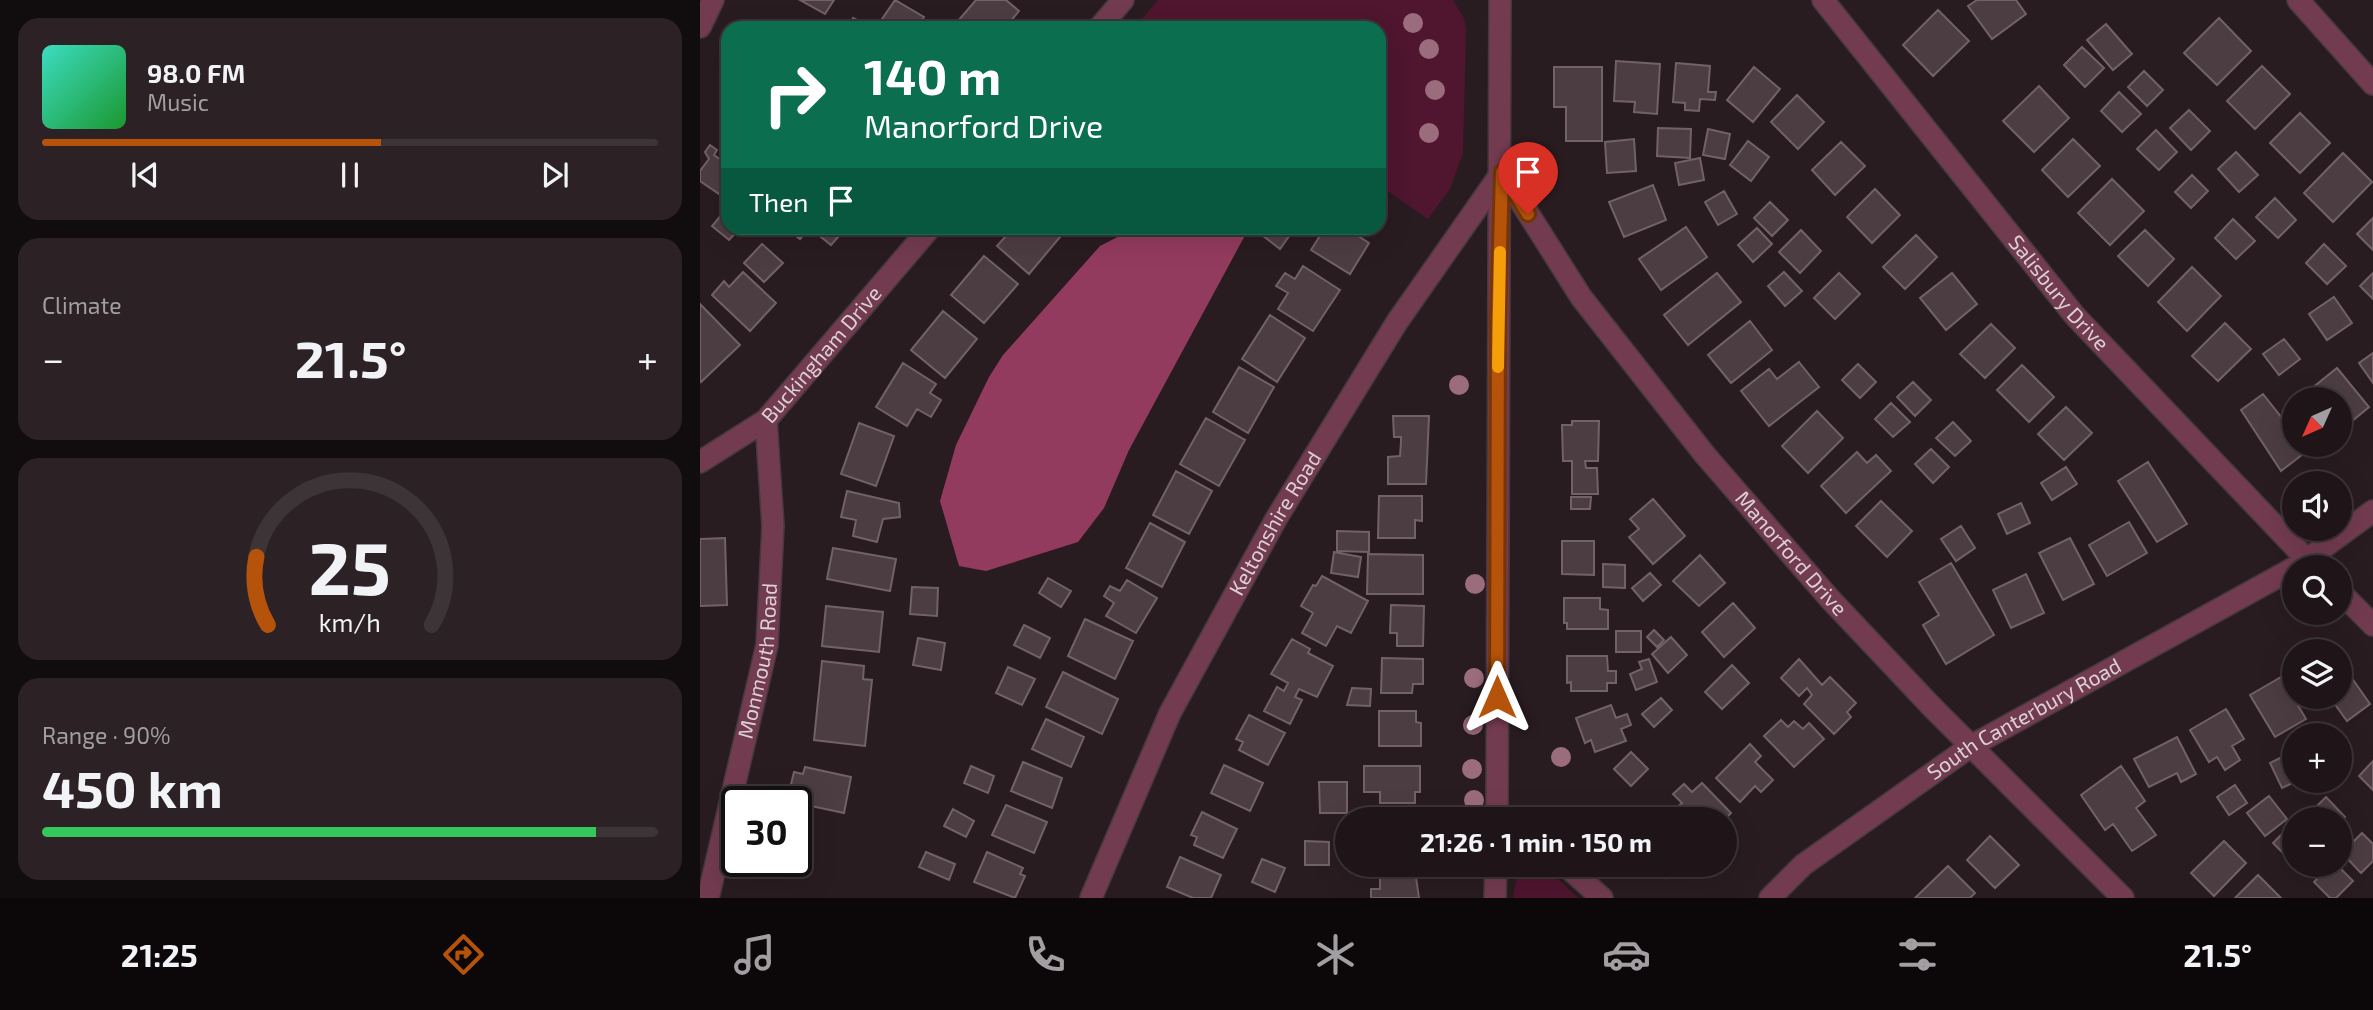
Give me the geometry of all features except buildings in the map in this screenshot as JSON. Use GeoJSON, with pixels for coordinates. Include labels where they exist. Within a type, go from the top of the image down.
{"type":"FeatureCollection","features":[{"type":"Feature","properties":{"kind":"street"},"geometry":{"type":"LineString","coordinates":[[700,27],[713,0]]}},
{"type":"Feature","properties":{"kind":"street"},"geometry":{"type":"LineString","coordinates":[[1105,21],[1123,0]]}},
{"type":"Feature","properties":{"kind":"street"},"geometry":{"type":"LineString","coordinates":[[1497,807],[1498,321],[1502,172],[1500,0]]}},
{"type":"Feature","properties":{"kind":"street","name":"Salisbury Drive"},"geometry":{"type":"LineString","coordinates":[[1824,0],[2075,316],[2293,555]]}},
{"type":"Feature","properties":{"kind":"street"},"geometry":{"type":"LineString","coordinates":[[2298,0],[2373,84]]}},
{"type":"Feature","properties":{"kind":"street","name":"Manorford Drive"},"geometry":{"type":"LineString","coordinates":[[1502,172],[1581,297],[1705,454],[1830,599],[1971,746],[2123,898]]}},
{"type":"Feature","properties":{"kind":"street","name":"Keltonshire Road"},"geometry":{"type":"LineString","coordinates":[[1091,898],[1170,713],[1276,519],[1397,322],[1502,172]]}},
{"type":"Feature","properties":{"kind":"street","name":"Buckingham Drive"},"geometry":{"type":"LineString","coordinates":[[700,462],[766,420],[924,235]]}},
{"type":"Feature","properties":{"kind":"street","name":"Monmouth Road"},"geometry":{"type":"LineString","coordinates":[[708,898],[767,645],[773,526],[766,420]]}},
{"type":"Feature","properties":{"kind":"street","name":"South Canterbury Road"},"geometry":{"type":"LineString","coordinates":[[2317,555],[2373,511]]}},
{"type":"Feature","properties":{"kind":"street","name":"South Canterbury Road"},"geometry":{"type":"LineString","coordinates":[[1770,898],[1803,865],[1971,746],[2282,577]]}},
{"type":"Feature","properties":{"kind":"street"},"geometry":{"type":"LineString","coordinates":[[2352,604],[2373,625]]}},
{"type":"Feature","properties":{"kind":"street"},"geometry":{"type":"LineString","coordinates":[[1495,898],[1496,877]]}},
{"type":"Feature","properties":{"kind":"street"},"geometry":{"type":"LineString","coordinates":[[1579,877],[1602,898]]}},
{"type":"Feature","properties":{"kind":"shaded area"},"geometry":{"type":"Polygon","coordinates":[[[1158,0],[1453,0],[1464,18],[1466,29],[1463,153],[1450,189],[1428,219],[1386,190],[1386,21],[1141,20],[1158,0]]]}},
{"type":"Feature","properties":{"kind":"shaded area"},"geometry":{"type":"Polygon","coordinates":[[[1121,235],[1245,235],[1129,450],[1104,508],[1078,542],[986,571],[959,566],[940,501],[956,445],[989,377],[1003,355],[1100,246],[1121,235]]]}},
{"type":"Feature","properties":{"kind":"shaded area"},"geometry":{"type":"Polygon","coordinates":[[[1517,877],[1556,877],[1578,898],[1513,898],[1517,877]]]}},
{"type":"Feature","properties":{"kind":"slow traffic"},"geometry":{"type":"LineString","coordinates":[[1498,367],[1500,252]]}},
{"type":"Feature","properties":{"kind":"route"},"geometry":{"type":"LineString","coordinates":[[1497,697],[1498,321],[1502,172],[1528,214]]}}]}
